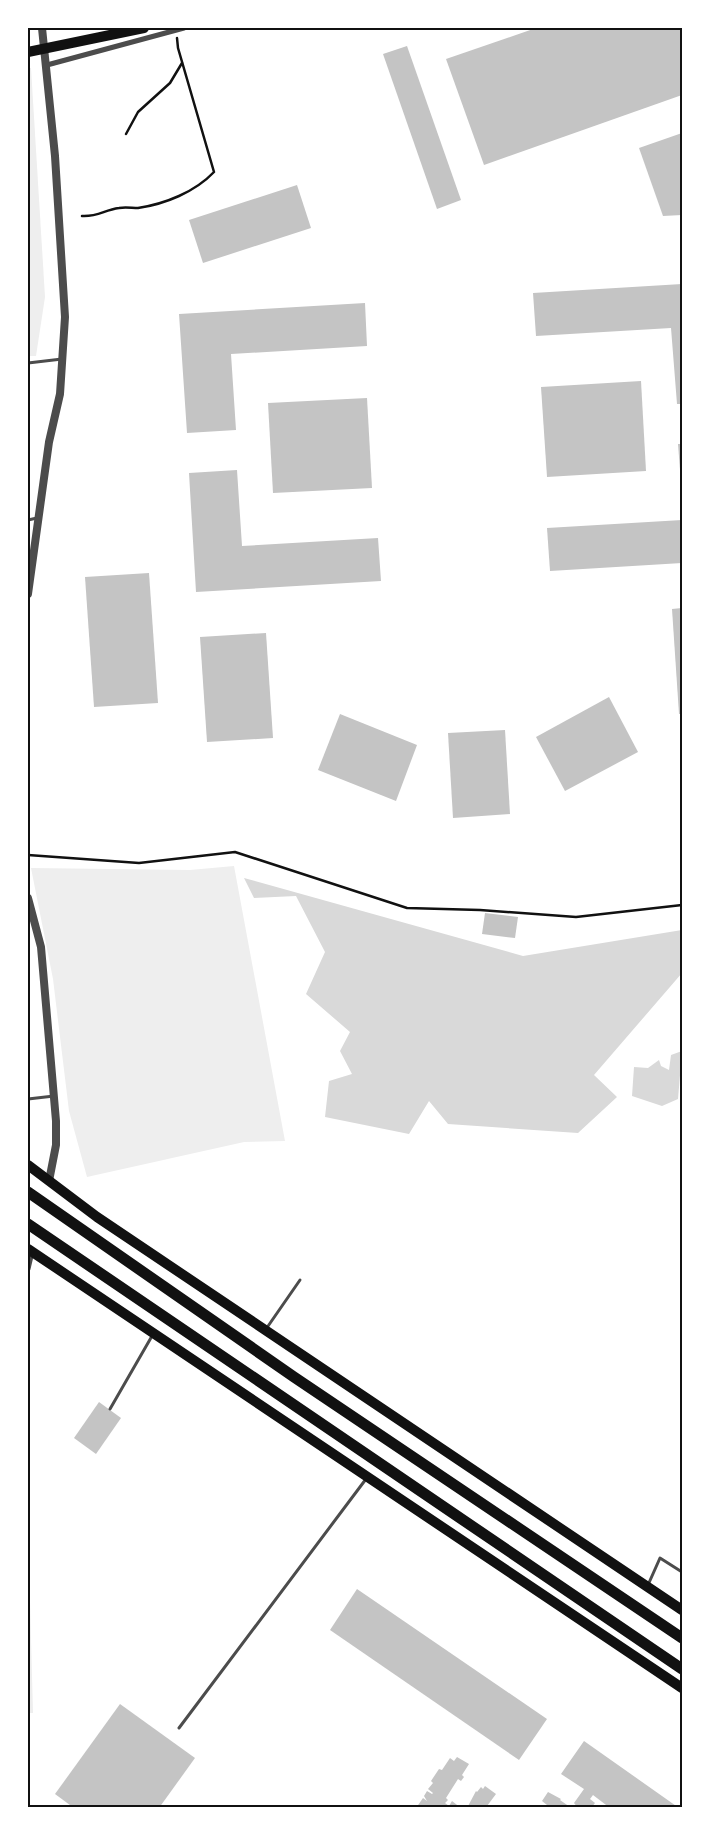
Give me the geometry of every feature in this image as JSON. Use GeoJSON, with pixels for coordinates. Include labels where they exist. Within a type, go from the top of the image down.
{"type":"FeatureCollection","features":[{"type":"Feature","properties":{"kind":"highway"},"geometry":{"type":"LineString","coordinates":[[28,1192],[294,1377],[682,1638]]}},
{"type":"Feature","properties":{"kind":"highway"},"geometry":{"type":"LineString","coordinates":[[29,1225],[682,1669]]}},
{"type":"Feature","properties":{"kind":"main road"},"geometry":{"type":"LineString","coordinates":[[28,52],[144,28]]}},
{"type":"Feature","properties":{"kind":"main road"},"geometry":{"type":"LineString","coordinates":[[28,1165],[97,1217],[682,1610]]}},
{"type":"Feature","properties":{"kind":"main road"},"geometry":{"type":"LineString","coordinates":[[30,1251],[369,1476],[682,1688]]}},
{"type":"Feature","properties":{"kind":"street"},"geometry":{"type":"LineString","coordinates":[[28,594],[37,518],[49,442],[60,394],[64,358],[65,317],[47,65],[42,28]]}},
{"type":"Feature","properties":{"kind":"street"},"geometry":{"type":"LineString","coordinates":[[47,65],[184,28]]}},
{"type":"Feature","properties":{"kind":"street"},"geometry":{"type":"LineString","coordinates":[[28,898],[41,947],[54,1096],[56,1145],[49,1181]]}},
{"type":"Feature","properties":{"kind":"street"},"geometry":{"type":"LineString","coordinates":[[28,1269],[30,1251]]}},
{"type":"Feature","properties":{"kind":"lane"},"geometry":{"type":"LineString","coordinates":[[28,362],[64,358]]}},
{"type":"Feature","properties":{"kind":"lane"},"geometry":{"type":"LineString","coordinates":[[28,520],[37,518]]}},
{"type":"Feature","properties":{"kind":"lane"},"geometry":{"type":"LineString","coordinates":[[28,1099],[54,1096]]}},
{"type":"Feature","properties":{"kind":"lane"},"geometry":{"type":"LineString","coordinates":[[266,1329],[300,1280]]}},
{"type":"Feature","properties":{"kind":"lane"},"geometry":{"type":"LineString","coordinates":[[110,1409],[154,1333]]}},
{"type":"Feature","properties":{"kind":"lane"},"geometry":{"type":"LineString","coordinates":[[179,1728],[369,1476]]}},
{"type":"Feature","properties":{"kind":"lane"},"geometry":{"type":"LineString","coordinates":[[648,1587],[660,1558],[682,1572]]}},
{"type":"Feature","properties":{"kind":"path"},"geometry":{"type":"LineString","coordinates":[[82,216],[94,217],[119,208],[136,208],[162,204],[206,181],[214,172],[182,63],[176,30]]}},
{"type":"Feature","properties":{"kind":"path"},"geometry":{"type":"LineString","coordinates":[[126,134],[138,112],[170,83],[182,63]]}},
{"type":"Feature","properties":{"kind":"path"},"geometry":{"type":"LineString","coordinates":[[28,855],[139,863],[236,852],[406,908],[480,910],[576,917],[682,905]]}},
{"type":"Feature","properties":{"kind":"shaded area"},"geometry":{"type":"Polygon","coordinates":[[[28,68],[31,68],[45,297],[36,356],[28,356],[28,68]]]}},
{"type":"Feature","properties":{"kind":"shaded area"},"geometry":{"type":"Polygon","coordinates":[[[234,866],[285,1141],[244,1142],[87,1177],[69,1111],[53,979],[31,868],[190,870],[234,866]]]}},
{"type":"Feature","properties":{"kind":"shaded area"},"geometry":{"type":"Polygon","coordinates":[[[244,878],[523,956],[682,930],[682,973],[594,1075],[617,1097],[578,1133],[448,1124],[429,1101],[409,1134],[325,1117],[329,1081],[352,1074],[340,1051],[350,1032],[306,994],[325,952],[296,896],[254,898],[244,878]]]}},
{"type":"Feature","properties":{"kind":"shaded area"},"geometry":{"type":"Polygon","coordinates":[[[682,1051],[678,1099],[662,1106],[632,1096],[634,1067],[648,1068],[659,1060],[661,1066],[669,1070],[671,1055],[682,1051]]]}},
{"type":"Feature","properties":{"kind":"shaded area"},"geometry":{"type":"Polygon","coordinates":[[[29,1564],[33,1713],[28,1713],[29,1564]]]}},
{"type":"Feature","properties":{"kind":"building"},"geometry":{"type":"Polygon","coordinates":[[[536,28],[682,28],[682,95],[484,165],[446,59],[536,28]]]}},
{"type":"Feature","properties":{"kind":"building"},"geometry":{"type":"Polygon","coordinates":[[[407,46],[461,200],[437,209],[383,54],[407,46]]]}},
{"type":"Feature","properties":{"kind":"building"},"geometry":{"type":"Polygon","coordinates":[[[682,133],[682,215],[663,216],[639,148],[682,133]]]}},
{"type":"Feature","properties":{"kind":"building"},"geometry":{"type":"Polygon","coordinates":[[[297,185],[311,228],[203,263],[189,220],[297,185]]]}},
{"type":"Feature","properties":{"kind":"building"},"geometry":{"type":"Polygon","coordinates":[[[682,284],[682,404],[677,404],[671,328],[536,336],[533,293],[682,284]]]}},
{"type":"Feature","properties":{"kind":"building"},"geometry":{"type":"Polygon","coordinates":[[[365,303],[367,346],[231,354],[236,430],[187,433],[179,314],[365,303]]]}},
{"type":"Feature","properties":{"kind":"building"},"geometry":{"type":"Polygon","coordinates":[[[641,381],[646,471],[547,477],[541,387],[641,381]]]}},
{"type":"Feature","properties":{"kind":"building"},"geometry":{"type":"Polygon","coordinates":[[[367,398],[372,488],[273,493],[268,403],[367,398]]]}},
{"type":"Feature","properties":{"kind":"building"},"geometry":{"type":"Polygon","coordinates":[[[678,444],[682,444],[682,483],[681,483],[678,444]]]}},
{"type":"Feature","properties":{"kind":"building"},"geometry":{"type":"Polygon","coordinates":[[[237,470],[242,546],[378,538],[381,581],[196,592],[189,473],[237,470]]]}},
{"type":"Feature","properties":{"kind":"building"},"geometry":{"type":"Polygon","coordinates":[[[682,520],[682,563],[550,571],[547,528],[682,520]]]}},
{"type":"Feature","properties":{"kind":"building"},"geometry":{"type":"Polygon","coordinates":[[[149,573],[158,703],[94,707],[85,577],[149,573]]]}},
{"type":"Feature","properties":{"kind":"building"},"geometry":{"type":"Polygon","coordinates":[[[682,608],[682,714],[679,714],[672,609],[682,608]]]}},
{"type":"Feature","properties":{"kind":"building"},"geometry":{"type":"Polygon","coordinates":[[[266,633],[273,738],[207,742],[200,637],[266,633]]]}},
{"type":"Feature","properties":{"kind":"building"},"geometry":{"type":"Polygon","coordinates":[[[609,697],[638,752],[565,791],[536,737],[609,697]]]}},
{"type":"Feature","properties":{"kind":"building"},"geometry":{"type":"Polygon","coordinates":[[[340,714],[417,745],[396,801],[318,770],[340,714]]]}},
{"type":"Feature","properties":{"kind":"building"},"geometry":{"type":"Polygon","coordinates":[[[505,730],[510,814],[453,818],[448,733],[505,730]]]}},
{"type":"Feature","properties":{"kind":"building"},"geometry":{"type":"Polygon","coordinates":[[[485,913],[518,917],[515,938],[482,934],[485,913]]]}},
{"type":"Feature","properties":{"kind":"building"},"geometry":{"type":"Polygon","coordinates":[[[99,1402],[121,1418],[96,1454],[74,1438],[99,1402]]]}},
{"type":"Feature","properties":{"kind":"building"},"geometry":{"type":"Polygon","coordinates":[[[357,1589],[547,1719],[519,1760],[330,1630],[357,1589]]]}},
{"type":"Feature","properties":{"kind":"building"},"geometry":{"type":"Polygon","coordinates":[[[120,1704],[195,1758],[159,1808],[74,1808],[55,1794],[120,1704]]]}},
{"type":"Feature","properties":{"kind":"building"},"geometry":{"type":"Polygon","coordinates":[[[584,1741],[679,1808],[610,1808],[593,1795],[590,1799],[595,1803],[591,1808],[578,1808],[574,1803],[584,1789],[561,1774],[584,1741]]]}},
{"type":"Feature","properties":{"kind":"building"},"geometry":{"type":"Polygon","coordinates":[[[457,1757],[469,1764],[462,1775],[464,1777],[461,1781],[458,1779],[446,1798],[448,1800],[445,1803],[449,1806],[452,1801],[461,1808],[416,1808],[423,1798],[427,1801],[424,1796],[427,1791],[433,1793],[428,1789],[439,1769],[442,1770],[450,1758],[454,1761],[457,1757]]]}},
{"type":"Feature","properties":{"kind":"building"},"geometry":{"type":"Polygon","coordinates":[[[485,1786],[496,1794],[487,1806],[489,1808],[467,1808],[476,1791],[481,1787],[483,1789],[485,1786]]]}},
{"type":"Feature","properties":{"kind":"building"},"geometry":{"type":"Polygon","coordinates":[[[548,1792],[574,1808],[545,1808],[547,1805],[542,1801],[548,1792]]]}}]}
